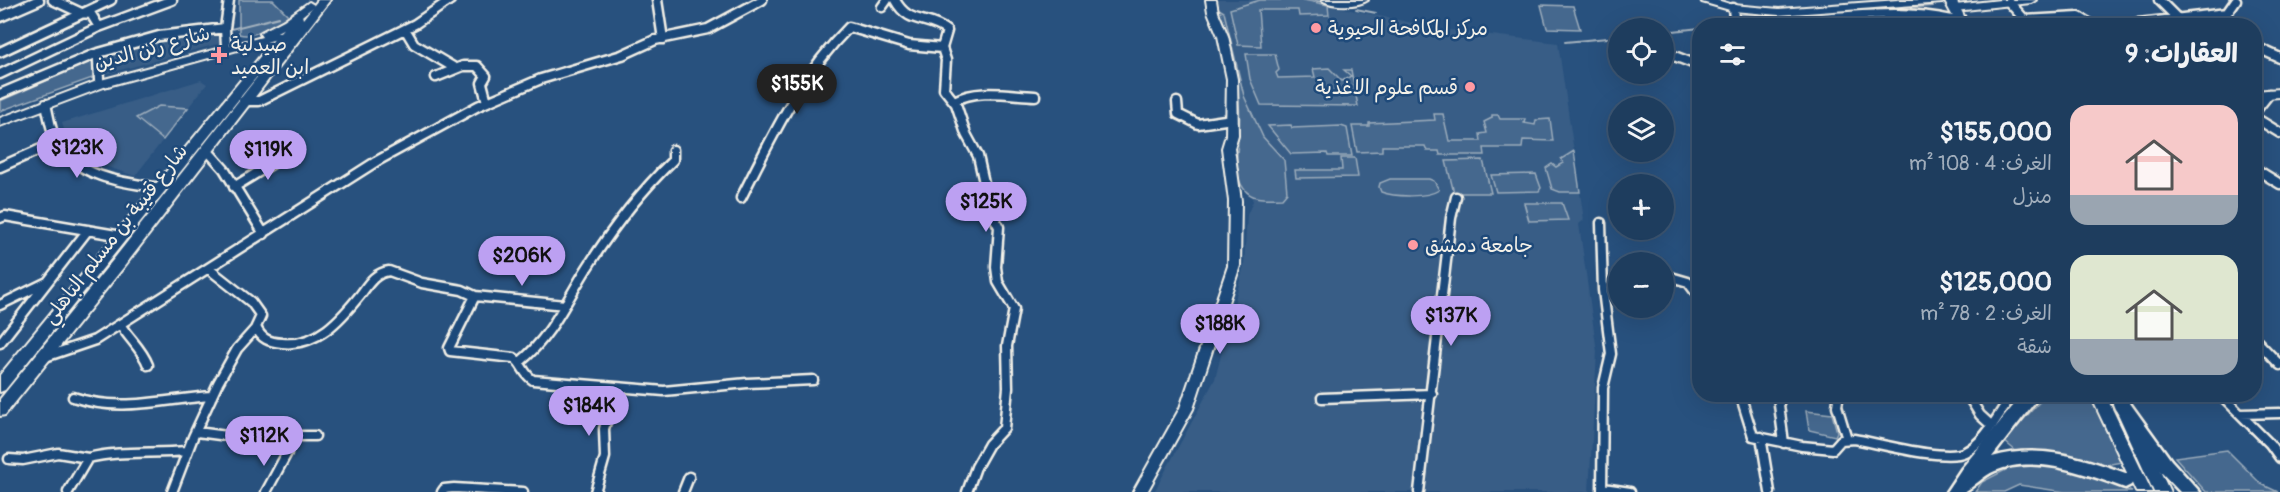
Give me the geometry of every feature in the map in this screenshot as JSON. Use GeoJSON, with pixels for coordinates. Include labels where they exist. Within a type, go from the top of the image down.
{"type":"FeatureCollection","features":[{"type":"Feature","properties":{"kind":"highway"},"geometry":{"type":"LineString","coordinates":[[1956,489],[2027,402]]}},
{"type":"Feature","properties":{"kind":"highway"},"geometry":{"type":"LineString","coordinates":[[2120,402],[2165,465],[2191,492]]}},
{"type":"Feature","properties":{"kind":"highway"},"geometry":{"type":"LineString","coordinates":[[1956,489],[1981,469],[2019,457],[2047,458],[2085,466],[2125,480]]}},
{"type":"Feature","properties":{"kind":"main road"},"geometry":{"type":"LineString","coordinates":[[260,81],[259,78],[285,43],[281,37],[312,6],[324,0]]}},
{"type":"Feature","properties":{"kind":"main road"},"geometry":{"type":"LineString","coordinates":[[1140,492],[1186,409],[1234,266],[1235,201],[1228,148],[1232,135],[1232,79],[1223,36],[1213,12],[1211,0]]}},
{"type":"Feature","properties":{"kind":"main road"},"geometry":{"type":"LineString","coordinates":[[1327,0],[1363,0]]}},
{"type":"Feature","properties":{"kind":"main road"},"geometry":{"type":"LineString","coordinates":[[1706,0],[1733,8],[1779,12],[1942,0],[1953,13],[2031,0]]}},
{"type":"Feature","properties":{"kind":"main road","name":"شارع ركن الدين"},"geometry":{"type":"LineString","coordinates":[[0,122],[101,84],[252,42],[312,6]]}},
{"type":"Feature","properties":{"kind":"main road","name":"شارع قتيبة بن مسلم الباهلي"},"geometry":{"type":"LineString","coordinates":[[0,410],[207,150],[260,81],[312,6]]}},
{"type":"Feature","properties":{"kind":"main road","name":"شارع ركن الدين"},"geometry":{"type":"LineString","coordinates":[[0,117],[99,80],[226,46],[281,37]]}},
{"type":"Feature","properties":{"kind":"main road","name":"شارع قتيبة بن مسلم الباهلي"},"geometry":{"type":"LineString","coordinates":[[0,386],[162,188],[281,37]]}},
{"type":"Feature","properties":{"kind":"main road"},"geometry":{"type":"LineString","coordinates":[[252,42],[267,45],[268,54]]}},
{"type":"Feature","properties":{"kind":"main road"},"geometry":{"type":"LineString","coordinates":[[2101,402],[2144,492]]}},
{"type":"Feature","properties":{"kind":"main road"},"geometry":{"type":"LineString","coordinates":[[2119,402],[2162,492]]}},
{"type":"Feature","properties":{"kind":"street"},"geometry":{"type":"LineString","coordinates":[[0,17],[39,0]]}},
{"type":"Feature","properties":{"kind":"street"},"geometry":{"type":"LineString","coordinates":[[53,0],[81,13],[91,14],[99,27]]}},
{"type":"Feature","properties":{"kind":"street"},"geometry":{"type":"LineString","coordinates":[[0,52],[111,0]]}},
{"type":"Feature","properties":{"kind":"street"},"geometry":{"type":"LineString","coordinates":[[0,74],[99,27],[172,0]]}},
{"type":"Feature","properties":{"kind":"street"},"geometry":{"type":"LineString","coordinates":[[226,46],[225,30],[229,0]]}},
{"type":"Feature","properties":{"kind":"street"},"geometry":{"type":"LineString","coordinates":[[243,101],[259,101],[405,29],[450,0]]}},
{"type":"Feature","properties":{"kind":"street"},"geometry":{"type":"LineString","coordinates":[[657,0],[663,39]]}},
{"type":"Feature","properties":{"kind":"street"},"geometry":{"type":"LineString","coordinates":[[41,358],[95,340],[377,161],[487,102],[559,72],[621,55],[663,39],[708,29],[762,0]]}},
{"type":"Feature","properties":{"kind":"street"},"geometry":{"type":"LineString","coordinates":[[882,8],[887,0]]}},
{"type":"Feature","properties":{"kind":"street"},"geometry":{"type":"LineString","coordinates":[[895,0],[903,15],[945,28],[947,33],[942,48],[946,60],[944,89],[954,100],[963,120],[966,134],[978,156],[990,209],[997,222],[996,273],[998,282],[1014,309],[1006,346],[1008,388],[1004,428],[989,444],[976,467],[967,492]]}},
{"type":"Feature","properties":{"kind":"street"},"geometry":{"type":"LineString","coordinates":[[2159,0],[2177,18],[2227,13],[2236,0]]}},
{"type":"Feature","properties":{"kind":"street"},"geometry":{"type":"LineString","coordinates":[[2009,2],[2023,18]]}},
{"type":"Feature","properties":{"kind":"street"},"geometry":{"type":"LineString","coordinates":[[1733,8],[1734,18]]}},
{"type":"Feature","properties":{"kind":"street"},"geometry":{"type":"LineString","coordinates":[[1805,18],[1838,8],[1953,13]]}},
{"type":"Feature","properties":{"kind":"street"},"geometry":{"type":"LineString","coordinates":[[2061,18],[2081,18]]}},
{"type":"Feature","properties":{"kind":"street"},"geometry":{"type":"LineString","coordinates":[[741,198],[799,86],[812,66],[849,27],[910,45],[942,48]]}},
{"type":"Feature","properties":{"kind":"street"},"geometry":{"type":"LineString","coordinates":[[405,29],[414,44],[453,67]]}},
{"type":"Feature","properties":{"kind":"street"},"geometry":{"type":"LineString","coordinates":[[0,94],[159,36],[225,30]]}},
{"type":"Feature","properties":{"kind":"street"},"geometry":{"type":"LineString","coordinates":[[2262,50],[2280,58]]}},
{"type":"Feature","properties":{"kind":"street"},"geometry":{"type":"LineString","coordinates":[[1674,56],[1692,63]]}},
{"type":"Feature","properties":{"kind":"street"},"geometry":{"type":"LineString","coordinates":[[97,57],[99,80]]}},
{"type":"Feature","properties":{"kind":"street"},"geometry":{"type":"LineString","coordinates":[[436,77],[453,67],[473,65],[482,69],[486,76],[482,83],[487,102]]}},
{"type":"Feature","properties":{"kind":"street"},"geometry":{"type":"LineString","coordinates":[[2262,107],[2275,94]]}},
{"type":"Feature","properties":{"kind":"street"},"geometry":{"type":"LineString","coordinates":[[954,100],[959,96],[976,95],[1035,96]]}},
{"type":"Feature","properties":{"kind":"street"},"geometry":{"type":"LineString","coordinates":[[1177,102],[1178,114],[1198,124],[1232,119]]}},
{"type":"Feature","properties":{"kind":"street"},"geometry":{"type":"LineString","coordinates":[[46,104],[57,142],[87,171],[129,184],[162,188]]}},
{"type":"Feature","properties":{"kind":"street"},"geometry":{"type":"LineString","coordinates":[[2262,121],[2280,133]]}},
{"type":"Feature","properties":{"kind":"street"},"geometry":{"type":"LineString","coordinates":[[0,167],[57,142]]}},
{"type":"Feature","properties":{"kind":"street"},"geometry":{"type":"LineString","coordinates":[[207,150],[224,169],[240,199],[258,221],[264,234]]}},
{"type":"Feature","properties":{"kind":"street"},"geometry":{"type":"LineString","coordinates":[[673,150],[673,160],[646,186],[587,268],[566,305],[538,344],[520,362],[520,368],[533,380],[615,389],[664,390],[747,383],[813,381]]}},
{"type":"Feature","properties":{"kind":"street"},"geometry":{"type":"LineString","coordinates":[[234,187],[288,154]]}},
{"type":"Feature","properties":{"kind":"street"},"geometry":{"type":"LineString","coordinates":[[2262,173],[2280,184]]}},
{"type":"Feature","properties":{"kind":"street"},"geometry":{"type":"LineString","coordinates":[[1419,492],[1451,218],[1456,198]]}},
{"type":"Feature","properties":{"kind":"street"},"geometry":{"type":"LineString","coordinates":[[0,218],[5,216],[122,236]]}},
{"type":"Feature","properties":{"kind":"street"},"geometry":{"type":"LineString","coordinates":[[1601,224],[1603,290],[1611,354],[1603,388],[1602,490],[1630,492]]}},
{"type":"Feature","properties":{"kind":"street"},"geometry":{"type":"LineString","coordinates":[[0,343],[88,230]]}},
{"type":"Feature","properties":{"kind":"street"},"geometry":{"type":"LineString","coordinates":[[171,492],[186,451],[197,432],[212,396],[237,350],[256,327],[261,316],[257,309],[231,284],[209,269]]}},
{"type":"Feature","properties":{"kind":"street"},"geometry":{"type":"LineString","coordinates":[[256,327],[261,337],[267,341],[292,346],[308,342],[336,322],[374,276],[384,271],[422,283],[462,290],[475,296],[566,305]]}},
{"type":"Feature","properties":{"kind":"street"},"geometry":{"type":"LineString","coordinates":[[1674,278],[1688,282],[1692,287]]}},
{"type":"Feature","properties":{"kind":"street"},"geometry":{"type":"LineString","coordinates":[[0,305],[47,282]]}},
{"type":"Feature","properties":{"kind":"street"},"geometry":{"type":"LineString","coordinates":[[475,296],[452,340],[450,351],[514,358],[520,362]]}},
{"type":"Feature","properties":{"kind":"street"},"geometry":{"type":"LineString","coordinates":[[120,324],[130,341],[143,352],[148,364]]}},
{"type":"Feature","properties":{"kind":"street"},"geometry":{"type":"LineString","coordinates":[[2262,345],[2276,357],[2280,365]]}},
{"type":"Feature","properties":{"kind":"street"},"geometry":{"type":"LineString","coordinates":[[595,492],[605,457],[604,429],[615,389]]}},
{"type":"Feature","properties":{"kind":"street"},"geometry":{"type":"LineString","coordinates":[[1322,398],[1432,394]]}},
{"type":"Feature","properties":{"kind":"street"},"geometry":{"type":"LineString","coordinates":[[73,397],[94,405],[117,407],[212,396]]}},
{"type":"Feature","properties":{"kind":"street"},"geometry":{"type":"LineString","coordinates":[[1742,402],[1753,436],[1784,443],[1833,449],[1841,440],[1847,439],[1922,449],[1948,456],[1964,452],[1992,426],[2006,402]]}},
{"type":"Feature","properties":{"kind":"street"},"geometry":{"type":"LineString","coordinates":[[1779,402],[1784,443]]}},
{"type":"Feature","properties":{"kind":"street"},"geometry":{"type":"LineString","coordinates":[[1838,402],[1847,439]]}},
{"type":"Feature","properties":{"kind":"street"},"geometry":{"type":"LineString","coordinates":[[1972,402],[1980,415],[1992,426]]}},
{"type":"Feature","properties":{"kind":"street"},"geometry":{"type":"LineString","coordinates":[[2228,402],[2280,458]]}},
{"type":"Feature","properties":{"kind":"street"},"geometry":{"type":"LineString","coordinates":[[2241,414],[2280,413]]}},
{"type":"Feature","properties":{"kind":"street"},"geometry":{"type":"LineString","coordinates":[[197,432],[224,434],[245,440],[284,442],[296,436],[315,436]]}},
{"type":"Feature","properties":{"kind":"street"},"geometry":{"type":"LineString","coordinates":[[1761,438],[1770,492]]}},
{"type":"Feature","properties":{"kind":"street"},"geometry":{"type":"LineString","coordinates":[[266,492],[287,453],[288,447],[284,442]]}},
{"type":"Feature","properties":{"kind":"street"},"geometry":{"type":"LineString","coordinates":[[9,459],[21,462],[32,461],[57,453],[88,458],[106,453],[152,454],[186,451]]}},
{"type":"Feature","properties":{"kind":"street"},"geometry":{"type":"LineString","coordinates":[[68,492],[88,458]]}},
{"type":"Feature","properties":{"kind":"street"},"geometry":{"type":"LineString","coordinates":[[683,492],[689,477]]}},
{"type":"Feature","properties":{"kind":"street"},"geometry":{"type":"LineString","coordinates":[[442,492],[454,488],[523,492]]}},
{"type":"Feature","properties":{"kind":"shaded area"},"geometry":{"type":"Polygon","coordinates":[[[239,0],[273,0],[288,15],[258,33],[239,34],[239,0]]]}},
{"type":"Feature","properties":{"kind":"shaded area","name":"جامعة دمشق"},"geometry":{"type":"Polygon","coordinates":[[[1217,0],[1304,0],[1441,29],[1558,43],[1584,220],[1579,224],[1597,352],[1589,492],[1154,492],[1215,379],[1244,265],[1247,215],[1253,201],[1239,182],[1236,148],[1239,131],[1237,97],[1230,53],[1217,0]]]}},
{"type":"Feature","properties":{"kind":"shaded area"},"geometry":{"type":"Polygon","coordinates":[[[1260,0],[1304,0],[1328,5],[1329,15],[1299,16],[1298,10],[1258,10],[1261,46],[1238,45],[1230,9],[1260,0]]]}},
{"type":"Feature","properties":{"kind":"shaded area"},"geometry":{"type":"Polygon","coordinates":[[[1932,4],[1791,18],[1739,18],[1738,15],[1772,15],[1932,4]]]}},
{"type":"Feature","properties":{"kind":"shaded area"},"geometry":{"type":"Polygon","coordinates":[[[1541,5],[1573,6],[1580,29],[1547,28],[1541,5]]]}},
{"type":"Feature","properties":{"kind":"shaded area"},"geometry":{"type":"Polygon","coordinates":[[[1219,9],[1224,12],[1244,96],[1263,137],[1284,160],[1287,192],[1282,198],[1261,198],[1252,195],[1240,183],[1237,161],[1239,101],[1219,9]]]}},
{"type":"Feature","properties":{"kind":"shaded area"},"geometry":{"type":"Polygon","coordinates":[[[221,32],[221,43],[102,75],[101,56],[158,39],[221,32]]]}},
{"type":"Feature","properties":{"kind":"shaded area"},"geometry":{"type":"Polygon","coordinates":[[[1246,54],[1275,54],[1279,70],[1276,73],[1278,78],[1315,77],[1313,69],[1329,68],[1342,81],[1351,76],[1344,70],[1351,70],[1358,106],[1261,105],[1250,79],[1246,54]]]}},
{"type":"Feature","properties":{"kind":"shaded area"},"geometry":{"type":"Polygon","coordinates":[[[94,60],[95,77],[0,111],[0,101],[94,60]]]}},
{"type":"Feature","properties":{"kind":"shaded area"},"geometry":{"type":"Polygon","coordinates":[[[201,80],[207,84],[188,108],[159,106],[137,119],[163,140],[135,176],[99,164],[67,138],[62,123],[201,80]]]}},
{"type":"Feature","properties":{"kind":"shaded area"},"geometry":{"type":"Polygon","coordinates":[[[159,106],[188,108],[163,140],[136,118],[159,106]]]}},
{"type":"Feature","properties":{"kind":"shaded area"},"geometry":{"type":"Polygon","coordinates":[[[1434,114],[1443,114],[1449,141],[1481,141],[1480,134],[1487,133],[1484,122],[1492,118],[1492,115],[1498,115],[1500,119],[1525,119],[1524,123],[1535,125],[1536,120],[1550,119],[1553,141],[1523,140],[1522,148],[1484,148],[1485,155],[1440,155],[1439,151],[1427,151],[1425,146],[1382,146],[1382,151],[1357,152],[1352,126],[1435,120],[1434,114]]]}},
{"type":"Feature","properties":{"kind":"shaded area"},"geometry":{"type":"Polygon","coordinates":[[[1291,125],[1292,128],[1341,126],[1347,128],[1352,156],[1328,156],[1327,153],[1291,154],[1268,126],[1291,125]]]}},
{"type":"Feature","properties":{"kind":"shaded area"},"geometry":{"type":"Polygon","coordinates":[[[1574,151],[1580,192],[1560,192],[1552,189],[1546,168],[1552,164],[1556,167],[1563,163],[1561,159],[1574,151]]]}},
{"type":"Feature","properties":{"kind":"shaded area"},"geometry":{"type":"Polygon","coordinates":[[[1341,158],[1355,158],[1358,177],[1296,178],[1295,170],[1342,170],[1341,158]]]}},
{"type":"Feature","properties":{"kind":"shaded area"},"geometry":{"type":"Polygon","coordinates":[[[1483,160],[1491,193],[1454,193],[1446,161],[1483,160]]]}},
{"type":"Feature","properties":{"kind":"shaded area"},"geometry":{"type":"Polygon","coordinates":[[[1536,174],[1541,188],[1539,191],[1496,192],[1491,175],[1536,174]]]}},
{"type":"Feature","properties":{"kind":"shaded area"},"geometry":{"type":"Polygon","coordinates":[[[1390,179],[1429,179],[1434,181],[1439,190],[1434,193],[1411,196],[1381,192],[1380,183],[1390,179]]]}},
{"type":"Feature","properties":{"kind":"shaded area"},"geometry":{"type":"Polygon","coordinates":[[[1524,203],[1562,203],[1568,220],[1529,221],[1524,203]]]}},
{"type":"Feature","properties":{"kind":"shaded area"},"geometry":{"type":"Polygon","coordinates":[[[2040,402],[2092,402],[2122,462],[2105,465],[2045,451],[2017,452],[2004,441],[2040,402]]]}},
{"type":"Feature","properties":{"kind":"shaded area"},"geometry":{"type":"Polygon","coordinates":[[[1806,411],[1832,414],[1837,432],[1835,436],[1809,430],[1806,411]]]}},
{"type":"Feature","properties":{"kind":"shaded area"},"geometry":{"type":"Polygon","coordinates":[[[2227,450],[2261,484],[2278,492],[2206,492],[2175,457],[2227,450]]]}},
{"type":"Feature","properties":{"kind":"shaded area"},"geometry":{"type":"Polygon","coordinates":[[[2017,464],[2066,467],[2132,492],[2065,492],[2019,485],[2004,492],[1975,492],[1982,482],[2017,464]]]}},
{"type":"Feature","properties":{"kind":"waterway"},"geometry":{"type":"LineString","coordinates":[[1313,0],[1343,6]]}},
{"type":"Feature","properties":{"kind":"waterway"},"geometry":{"type":"LineString","coordinates":[[1879,10],[1933,6]]}},
{"type":"Feature","properties":{"kind":"waterway"},"geometry":{"type":"LineString","coordinates":[[1356,9],[1376,13]]}},
{"type":"Feature","properties":{"kind":"waterway"},"geometry":{"type":"LineString","coordinates":[[231,29],[279,17]]}},
{"type":"Feature","properties":{"kind":"waterway"},"geometry":{"type":"LineString","coordinates":[[1674,31],[1692,29]]}},
{"type":"Feature","properties":{"kind":"waterway"},"geometry":{"type":"LineString","coordinates":[[1565,42],[1608,38]]}},
{"type":"Feature","properties":{"kind":"place","name":"مركز المكافحة الحيوية"},"geometry":{"type":"Point","coordinates":[1316,28]}},
{"type":"Feature","properties":{"kind":"place","name":"صيدلية ابن العميد"},"geometry":{"type":"Point","coordinates":[219,55]}},
{"type":"Feature","properties":{"kind":"place","name":"قسم علوم الاغذية"},"geometry":{"type":"Point","coordinates":[1470,87]}},
{"type":"Feature","properties":{"kind":"place","name":"جامعة دمشق"},"geometry":{"type":"Point","coordinates":[1413,245]}}]}
